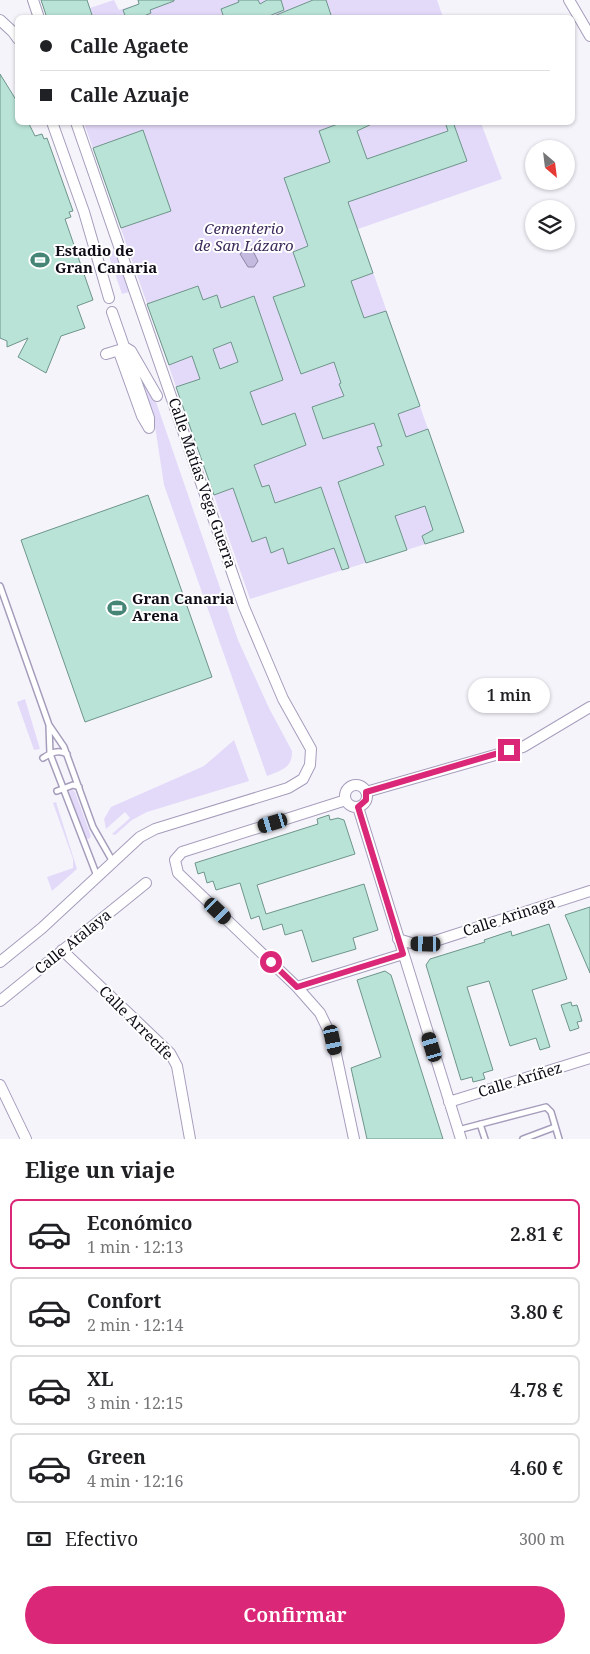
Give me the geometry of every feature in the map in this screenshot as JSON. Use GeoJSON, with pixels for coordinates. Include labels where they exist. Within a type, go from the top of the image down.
{"type":"FeatureCollection","features":[{"type":"Feature","properties":{"kind":"street"},"geometry":{"type":"LineString","coordinates":[[33,0],[38,15]]}},
{"type":"Feature","properties":{"kind":"street"},"geometry":{"type":"LineString","coordinates":[[569,0],[590,36]]}},
{"type":"Feature","properties":{"kind":"street"},"geometry":{"type":"LineString","coordinates":[[0,20],[15,35]]}},
{"type":"Feature","properties":{"kind":"street"},"geometry":{"type":"LineString","coordinates":[[53,125],[84,212],[109,298]]}},
{"type":"Feature","properties":{"kind":"street","name":"Calle Matías Vega Guerra"},"geometry":{"type":"LineString","coordinates":[[0,962],[42,928],[140,837],[155,829],[288,788],[303,779],[310,765],[311,749],[283,699],[244,607],[77,125]]}},
{"type":"Feature","properties":{"kind":"street"},"geometry":{"type":"LineString","coordinates":[[112,312],[122,350],[142,416],[150,428],[149,418],[122,350]]}},
{"type":"Feature","properties":{"kind":"street"},"geometry":{"type":"LineString","coordinates":[[106,354],[122,350],[131,351],[156,396]]}},
{"type":"Feature","properties":{"kind":"street"},"geometry":{"type":"LineString","coordinates":[[366,792],[523,747],[590,707]]}},
{"type":"Feature","properties":{"kind":"street"},"geometry":{"type":"LineString","coordinates":[[346,800],[347,790],[352,786],[362,787],[366,792],[366,800],[358,807]]}},
{"type":"Feature","properties":{"kind":"street"},"geometry":{"type":"LineString","coordinates":[[346,800],[352,806],[358,807]]}},
{"type":"Feature","properties":{"kind":"street"},"geometry":{"type":"LineString","coordinates":[[346,800],[182,852],[175,860],[178,873],[297,987],[320,1014],[333,1040],[354,1139]]}},
{"type":"Feature","properties":{"kind":"street"},"geometry":{"type":"LineString","coordinates":[[358,807],[460,1135]]}},
{"type":"Feature","properties":{"kind":"street","name":"Calle Atalaya"},"geometry":{"type":"LineString","coordinates":[[0,1001],[146,883]]}},
{"type":"Feature","properties":{"kind":"street","name":"Calle Arinaga"},"geometry":{"type":"LineString","coordinates":[[398,939],[411,944],[426,944],[590,891]]}},
{"type":"Feature","properties":{"kind":"street","name":"Calle Arrecife"},"geometry":{"type":"LineString","coordinates":[[62,950],[170,1053],[177,1066],[190,1139]]}},
{"type":"Feature","properties":{"kind":"street"},"geometry":{"type":"LineString","coordinates":[[297,987],[403,954]]}},
{"type":"Feature","properties":{"kind":"street","name":"Calle Aríñez"},"geometry":{"type":"LineString","coordinates":[[449,1102],[590,1058]]}},
{"type":"Feature","properties":{"kind":"street"},"geometry":{"type":"LineString","coordinates":[[0,1085],[26,1139]]}},
{"type":"Feature","properties":{"kind":"lane"},"geometry":{"type":"LineString","coordinates":[[0,586],[49,725],[67,754],[100,842],[113,862]]}},
{"type":"Feature","properties":{"kind":"lane"},"geometry":{"type":"LineString","coordinates":[[49,725],[50,754],[97,876]]}},
{"type":"Feature","properties":{"kind":"lane"},"geometry":{"type":"LineString","coordinates":[[43,758],[61,751],[67,754]]}},
{"type":"Feature","properties":{"kind":"lane"},"geometry":{"type":"LineString","coordinates":[[57,791],[73,785],[79,787]]}},
{"type":"Feature","properties":{"kind":"lane"},"geometry":{"type":"LineString","coordinates":[[460,1135],[480,1124],[546,1107],[551,1112],[559,1139]]}},
{"type":"Feature","properties":{"kind":"lane"},"geometry":{"type":"LineString","coordinates":[[480,1124],[485,1139]]}},
{"type":"Feature","properties":{"kind":"lane"},"geometry":{"type":"LineString","coordinates":[[523,1139],[555,1127]]}},
{"type":"Feature","properties":{"kind":"green space"},"geometry":{"type":"Polygon","coordinates":[[[41,0],[87,0],[90,8],[114,0],[119,10],[139,4],[138,0],[437,0],[442,15],[46,15],[41,0]]]}},
{"type":"Feature","properties":{"kind":"green space","name":"Cementerio de San Lázaro"},"geometry":{"type":"Polygon","coordinates":[[[85,125],[482,125],[502,179],[358,229],[464,532],[250,599],[85,125]]]}},
{"type":"Feature","properties":{"kind":"green space"},"geometry":{"type":"Polygon","coordinates":[[[114,250],[129,292],[122,294],[108,254],[114,250]]]}},
{"type":"Feature","properties":{"kind":"green space"},"geometry":{"type":"Polygon","coordinates":[[[134,366],[154,396],[238,640],[269,708],[292,751],[292,757],[285,768],[267,776],[164,485],[155,426],[134,366]]]}},
{"type":"Feature","properties":{"kind":"green space"},"geometry":{"type":"Polygon","coordinates":[[[25,699],[40,749],[34,750],[17,702],[25,699]]]}},
{"type":"Feature","properties":{"kind":"green space"},"geometry":{"type":"Polygon","coordinates":[[[234,740],[249,781],[147,812],[132,820],[115,835],[112,834],[130,818],[125,812],[106,829],[104,819],[111,807],[204,766],[234,740]]]}},
{"type":"Feature","properties":{"kind":"green space"},"geometry":{"type":"Polygon","coordinates":[[[72,789],[75,792],[91,836],[89,839],[85,838],[69,792],[72,789]]]}},
{"type":"Feature","properties":{"kind":"green space"},"geometry":{"type":"Polygon","coordinates":[[[56,802],[77,869],[52,891],[47,877],[73,868],[73,859],[53,803],[56,802]]]}},
{"type":"Feature","properties":{"kind":"shaded area"},"geometry":{"type":"Polygon","coordinates":[[[246,249],[252,249],[258,261],[254,267],[248,267],[240,254],[246,249]]]}},
{"type":"Feature","properties":{"kind":"building"},"geometry":{"type":"Polygon","coordinates":[[[41,0],[87,0],[92,15],[46,15],[41,0]]]}},
{"type":"Feature","properties":{"kind":"building"},"geometry":{"type":"Polygon","coordinates":[[[138,0],[174,0],[150,10],[151,13],[146,15],[125,15],[123,10],[139,4],[138,0]]]}},
{"type":"Feature","properties":{"kind":"building"},"geometry":{"type":"Polygon","coordinates":[[[238,0],[258,0],[260,4],[267,0],[281,0],[284,10],[272,15],[223,15],[221,9],[239,2],[238,0]]]}},
{"type":"Feature","properties":{"kind":"building"},"geometry":{"type":"Polygon","coordinates":[[[313,0],[326,0],[331,15],[276,15],[313,0]]]}},
{"type":"Feature","properties":{"kind":"building","name":"Estadio de Gran Canaria"},"geometry":{"type":"Polygon","coordinates":[[[0,74],[15,98],[15,125],[30,125],[35,136],[42,134],[44,139],[47,138],[73,211],[69,212],[71,217],[65,219],[93,300],[77,306],[85,328],[61,336],[46,373],[18,357],[28,338],[7,347],[7,341],[0,338],[0,74]]]}},
{"type":"Feature","properties":{"kind":"building"},"geometry":{"type":"Polygon","coordinates":[[[335,125],[370,125],[357,131],[367,159],[448,131],[446,125],[454,125],[467,161],[348,202],[373,273],[351,281],[358,301],[364,318],[386,311],[420,406],[398,414],[406,437],[428,429],[464,532],[425,544],[422,536],[433,530],[425,506],[395,516],[407,550],[366,563],[338,482],[384,465],[377,447],[382,446],[374,423],[323,439],[312,407],[344,396],[334,362],[301,374],[273,297],[305,286],[293,252],[308,246],[284,178],[330,162],[319,131],[335,125]]]}},
{"type":"Feature","properties":{"kind":"building"},"geometry":{"type":"Polygon","coordinates":[[[143,130],[171,211],[121,228],[93,148],[143,130]]]}},
{"type":"Feature","properties":{"kind":"building"},"geometry":{"type":"Polygon","coordinates":[[[198,286],[203,300],[217,295],[221,308],[254,296],[283,380],[250,392],[262,425],[295,413],[306,445],[254,465],[262,487],[269,485],[275,503],[321,487],[349,568],[342,570],[334,548],[288,564],[283,548],[271,553],[266,537],[252,542],[233,488],[214,495],[176,387],[200,379],[192,356],[169,365],[147,304],[198,286]],[[231,342],[213,349],[220,369],[238,362],[231,342]]]}},
{"type":"Feature","properties":{"kind":"building","name":"Gran Canaria Arena"},"geometry":{"type":"Polygon","coordinates":[[[148,495],[212,677],[85,722],[21,540],[148,495]]]}},
{"type":"Feature","properties":{"kind":"building"},"geometry":{"type":"Polygon","coordinates":[[[329,815],[330,820],[338,818],[344,820],[355,854],[257,885],[266,914],[364,884],[378,930],[353,938],[356,949],[312,962],[302,930],[285,935],[282,924],[263,930],[259,916],[251,919],[240,883],[216,890],[213,881],[207,883],[204,872],[198,874],[195,863],[318,824],[317,819],[329,815]]]}},
{"type":"Feature","properties":{"kind":"building"},"geometry":{"type":"Polygon","coordinates":[[[590,907],[590,973],[565,915],[590,907]]]}},
{"type":"Feature","properties":{"kind":"building"},"geometry":{"type":"Polygon","coordinates":[[[549,924],[567,979],[532,990],[550,1047],[540,1050],[536,1038],[510,1046],[489,981],[467,987],[493,1070],[483,1073],[485,1079],[473,1082],[472,1077],[461,1080],[426,965],[430,959],[485,942],[484,940],[511,931],[512,936],[549,924]]]}},
{"type":"Feature","properties":{"kind":"building"},"geometry":{"type":"Polygon","coordinates":[[[385,971],[391,975],[443,1139],[367,1139],[351,1068],[381,1057],[357,980],[385,971]]]}},
{"type":"Feature","properties":{"kind":"building"},"geometry":{"type":"Polygon","coordinates":[[[571,1002],[572,1006],[577,1005],[582,1021],[577,1022],[579,1028],[570,1031],[561,1005],[571,1002]]]}},
{"type":"Feature","properties":{"kind":"place","name":"Estadio de Gran Canaria"},"geometry":{"type":"Point","coordinates":[40,260]}},
{"type":"Feature","properties":{"kind":"place","name":"Gran Canaria Arena"},"geometry":{"type":"Point","coordinates":[117,608]}},
{"type":"Feature","properties":{"kind":"route"},"geometry":{"type":"LineString","coordinates":[[271,962],[297,987],[403,954],[358,807],[365,803],[366,792],[509,750]]}}]}
